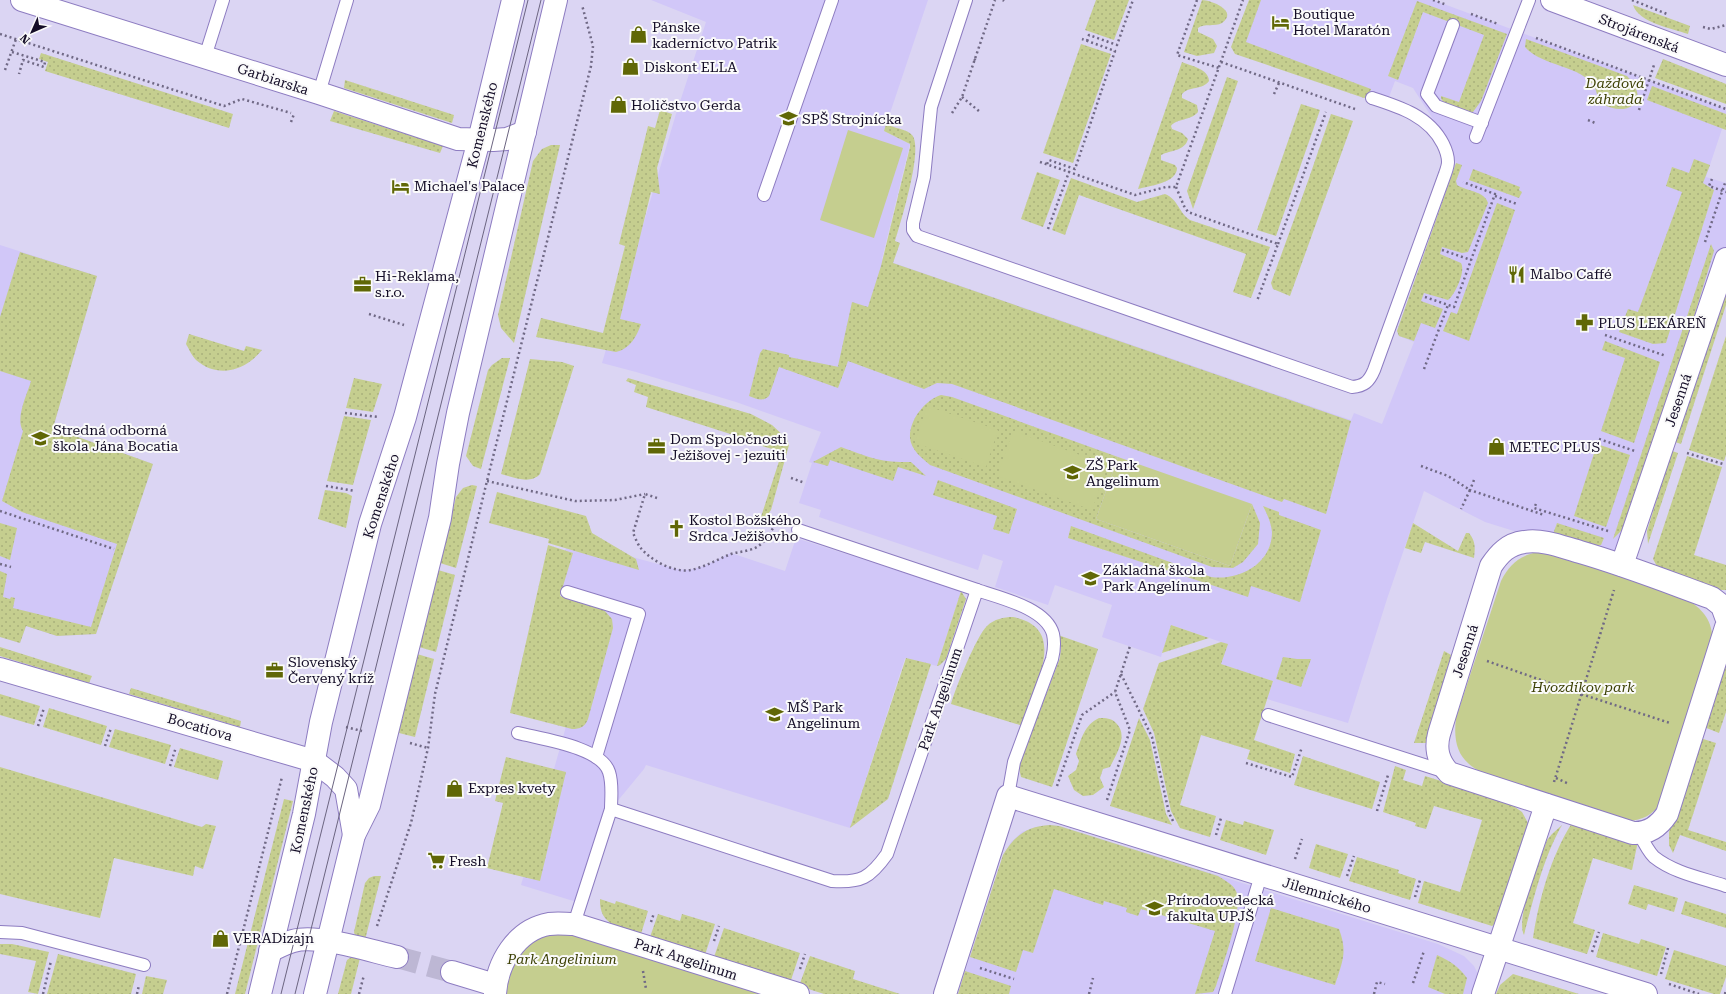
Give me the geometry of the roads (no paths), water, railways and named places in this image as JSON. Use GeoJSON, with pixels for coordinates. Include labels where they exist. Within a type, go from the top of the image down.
{"type":"FeatureCollection","features":[{"type":"Feature","properties":{"kind":"street","name":"Garbiarska"},"geometry":{"type":"LineString","coordinates":[[22,0],[318,93],[458,139],[507,139],[525,132]]}},
{"type":"Feature","properties":{"kind":"street","name":"Komenského"},"geometry":{"type":"LineString","coordinates":[[260,994],[304,814],[321,722],[370,524],[406,417],[479,140],[513,0]]}},
{"type":"Feature","properties":{"kind":"street"},"geometry":{"type":"LineString","coordinates":[[315,994],[354,835],[369,805],[436,536],[458,413],[556,0]]}},
{"type":"Feature","properties":{"kind":"street","name":"Strojárenská"},"geometry":{"type":"LineString","coordinates":[[1552,0],[1726,65]]}},
{"type":"Feature","properties":{"kind":"street","name":"Jesenná"},"geometry":{"type":"LineString","coordinates":[[1622,565],[1726,260]]}},
{"type":"Feature","properties":{"kind":"street","name":"Jesenná"},"geometry":{"type":"LineString","coordinates":[[1449,773],[1439,758],[1437,752],[1437,739],[1491,566],[1506,548],[1524,542],[1548,543],[1622,565],[1712,598],[1722,606],[1726,617]]}},
{"type":"Feature","properties":{"kind":"street"},"geometry":{"type":"LineString","coordinates":[[1449,773],[1546,805],[1639,833],[1659,825],[1667,814],[1726,627]]}},
{"type":"Feature","properties":{"kind":"street","name":"Bocatiova"},"geometry":{"type":"LineString","coordinates":[[0,669],[314,761],[335,777],[346,789],[354,835]]}},
{"type":"Feature","properties":{"kind":"street"},"geometry":{"type":"LineString","coordinates":[[945,994],[1008,796]]}},
{"type":"Feature","properties":{"kind":"street","name":"Jilemnického"},"geometry":{"type":"LineString","coordinates":[[1008,796],[1499,948],[1652,988]]}},
{"type":"Feature","properties":{"kind":"street"},"geometry":{"type":"LineString","coordinates":[[1483,994],[1546,805]]}},
{"type":"Feature","properties":{"kind":"street","name":"Park Angelinum"},"geometry":{"type":"LineString","coordinates":[[452,972],[495,989],[499,969],[505,956],[514,945],[535,929],[548,924],[574,924],[798,994]]}},
{"type":"Feature","properties":{"kind":"street"},"geometry":{"type":"LineString","coordinates":[[270,951],[294,940],[308,939],[369,950],[396,958]]}},
{"type":"Feature","properties":{"kind":"lane"},"geometry":{"type":"LineString","coordinates":[[205,57],[223,0]]}},
{"type":"Feature","properties":{"kind":"lane"},"geometry":{"type":"LineString","coordinates":[[318,93],[347,0]]}},
{"type":"Feature","properties":{"kind":"lane"},"geometry":{"type":"LineString","coordinates":[[764,195],[832,0]]}},
{"type":"Feature","properties":{"kind":"lane"},"geometry":{"type":"LineString","coordinates":[[966,0],[931,107],[924,177],[912,222],[913,230],[917,236],[1352,387],[1361,386],[1369,381],[1374,370],[1448,162],[1447,153],[1442,141],[1435,131],[1425,122],[1405,109],[1372,98]]}},
{"type":"Feature","properties":{"kind":"lane"},"geometry":{"type":"LineString","coordinates":[[1476,137],[1529,0]]}},
{"type":"Feature","properties":{"kind":"lane"},"geometry":{"type":"LineString","coordinates":[[1453,25],[1427,94],[1436,106],[1482,123]]}},
{"type":"Feature","properties":{"kind":"lane"},"geometry":{"type":"LineString","coordinates":[[798,530],[977,590],[1033,611],[1045,619],[1053,633],[1055,645],[1052,659],[1014,762],[1008,796]]}},
{"type":"Feature","properties":{"kind":"lane","name":"Park Angelinum"},"geometry":{"type":"LineString","coordinates":[[611,809],[832,881],[849,882],[865,878],[876,868],[887,854],[977,590]]}},
{"type":"Feature","properties":{"kind":"lane"},"geometry":{"type":"LineString","coordinates":[[567,592],[639,614],[596,757]]}},
{"type":"Feature","properties":{"kind":"lane"},"geometry":{"type":"LineString","coordinates":[[1268,714],[1449,773]]}},
{"type":"Feature","properties":{"kind":"lane"},"geometry":{"type":"LineString","coordinates":[[518,733],[575,748],[603,761],[609,771],[612,784],[611,809],[574,924]]}},
{"type":"Feature","properties":{"kind":"lane"},"geometry":{"type":"LineString","coordinates":[[1639,833],[1653,856],[1663,863],[1676,870],[1726,886]]}},
{"type":"Feature","properties":{"kind":"lane"},"geometry":{"type":"LineString","coordinates":[[1225,994],[1261,875]]}},
{"type":"Feature","properties":{"kind":"lane"},"geometry":{"type":"LineString","coordinates":[[0,932],[22,933],[144,965]]}},
{"type":"Feature","properties":{"kind":"tunnel"},"geometry":{"type":"LineString","coordinates":[[397,957],[452,972]]}},
{"type":"Feature","properties":{"kind":"tram line"},"geometry":{"type":"LineString","coordinates":[[281,994],[528,0]]}},
{"type":"Feature","properties":{"kind":"tram line"},"geometry":{"type":"LineString","coordinates":[[295,994],[541,0]]}},
{"type":"Feature","properties":{"kind":"place","name":"Boutique Hotel Maratón"},"geometry":{"type":"Point","coordinates":[1280,22]}},
{"type":"Feature","properties":{"kind":"place","name":"Pánske kaderníctvo Patrik"},"geometry":{"type":"Point","coordinates":[639,35]}},
{"type":"Feature","properties":{"kind":"place","name":"Diskont ELLA"},"geometry":{"type":"Point","coordinates":[631,67]}},
{"type":"Feature","properties":{"kind":"place","name":"Holičstvo Gerda"},"geometry":{"type":"Point","coordinates":[618,105]}},
{"type":"Feature","properties":{"kind":"place","name":"SPŠ Strojnícka"},"geometry":{"type":"Point","coordinates":[789,119]}},
{"type":"Feature","properties":{"kind":"place","name":"Michael's Palace"},"geometry":{"type":"Point","coordinates":[401,186]}},
{"type":"Feature","properties":{"kind":"place","name":"Malbo Caffé"},"geometry":{"type":"Point","coordinates":[1517,274]}},
{"type":"Feature","properties":{"kind":"place","name":"Hi-Reklama, s.r.o."},"geometry":{"type":"Point","coordinates":[362,284]}},
{"type":"Feature","properties":{"kind":"place","name":"PLUS LEKÁREŇ"},"geometry":{"type":"Point","coordinates":[1585,323]}},
{"type":"Feature","properties":{"kind":"place","name":"Stredná odborná škola Jána Bocatia"},"geometry":{"type":"Point","coordinates":[40,438]}},
{"type":"Feature","properties":{"kind":"place","name":"Dom Spoločnosti Ježišovej - jezuiti"},"geometry":{"type":"Point","coordinates":[657,447]}},
{"type":"Feature","properties":{"kind":"place","name":"METEC PLUS"},"geometry":{"type":"Point","coordinates":[1496,447]}},
{"type":"Feature","properties":{"kind":"place","name":"ZŠ Park Angelinum"},"geometry":{"type":"Point","coordinates":[1073,473]}},
{"type":"Feature","properties":{"kind":"place","name":"Kostol Božského Srdca Ježišovho"},"geometry":{"type":"Point","coordinates":[676,528]}},
{"type":"Feature","properties":{"kind":"place","name":"Základná škola Park Angelínum"},"geometry":{"type":"Point","coordinates":[1090,578]}},
{"type":"Feature","properties":{"kind":"place","name":"Slovenský Červený kríž"},"geometry":{"type":"Point","coordinates":[275,670]}},
{"type":"Feature","properties":{"kind":"place","name":"MŠ Park Angelinum"},"geometry":{"type":"Point","coordinates":[774,715]}},
{"type":"Feature","properties":{"kind":"place","name":"Expres kvety"},"geometry":{"type":"Point","coordinates":[455,788]}},
{"type":"Feature","properties":{"kind":"place","name":"Fresh"},"geometry":{"type":"Point","coordinates":[436,861]}},
{"type":"Feature","properties":{"kind":"place","name":"Prírodovedecká fakulta UPJŠ"},"geometry":{"type":"Point","coordinates":[1154,908]}},
{"type":"Feature","properties":{"kind":"place","name":"VERADizajn"},"geometry":{"type":"Point","coordinates":[220,938]}},
{"type":"Feature","properties":{"kind":"park label","name":"Dažďová záhrada"},"geometry":{"type":"Point","coordinates":[1615,92]}},
{"type":"Feature","properties":{"kind":"park label","name":"Hvozdíkov park"},"geometry":{"type":"Point","coordinates":[1583,687]}},
{"type":"Feature","properties":{"kind":"park label","name":"Park Angelinium"},"geometry":{"type":"Point","coordinates":[562,959]}}]}
